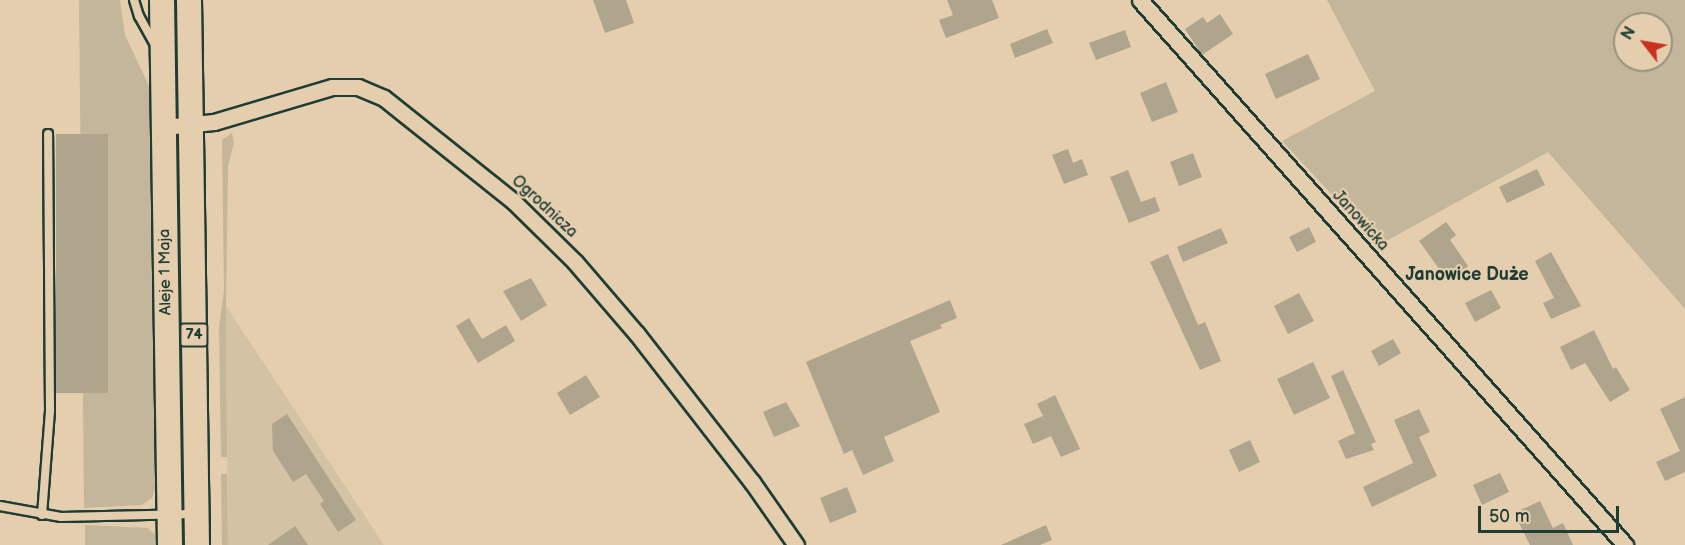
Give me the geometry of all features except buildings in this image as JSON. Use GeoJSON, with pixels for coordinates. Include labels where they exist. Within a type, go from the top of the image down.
{"type":"FeatureCollection","features":[{"type":"Feature","properties":{"kind":"main road","name":"Aleje 1 Maja"},"geometry":{"type":"LineString","coordinates":[[162,0],[170,545]]}},
{"type":"Feature","properties":{"kind":"main road","name":"Aleje 1 Maja"},"geometry":{"type":"LineString","coordinates":[[189,0],[197,545]]}},
{"type":"Feature","properties":{"kind":"street","name":"Janowicka"},"geometry":{"type":"LineString","coordinates":[[1140,0],[1625,545]]}},
{"type":"Feature","properties":{"kind":"street","name":"Ogrodnicza"},"geometry":{"type":"LineString","coordinates":[[164,127],[213,122],[332,87],[358,87],[384,98],[513,201],[574,262],[637,333],[752,482],[796,545]]}},
{"type":"Feature","properties":{"kind":"lane"},"geometry":{"type":"LineString","coordinates":[[134,0],[144,26],[163,57]]}},
{"type":"Feature","properties":{"kind":"lane"},"geometry":{"type":"LineString","coordinates":[[42,515],[50,410],[48,134]]}},
{"type":"Feature","properties":{"kind":"lane"},"geometry":{"type":"LineString","coordinates":[[0,506],[42,515],[196,514]]}},
{"type":"Feature","properties":{"kind":"shaded area"},"geometry":{"type":"Polygon","coordinates":[[[79,0],[120,0],[125,35],[150,88],[157,483],[152,498],[142,505],[84,508],[79,0]]]}},
{"type":"Feature","properties":{"kind":"shaded area"},"geometry":{"type":"Polygon","coordinates":[[[171,0],[178,0],[179,99],[176,100],[174,99],[171,0]]]}},
{"type":"Feature","properties":{"kind":"shaded area"},"geometry":{"type":"Polygon","coordinates":[[[1327,0],[1685,0],[1685,309],[1548,152],[1379,245],[1282,141],[1375,91],[1327,0]]]}},
{"type":"Feature","properties":{"kind":"shaded area"},"geometry":{"type":"Polygon","coordinates":[[[232,133],[234,143],[228,166],[227,457],[221,457],[219,327],[224,291],[222,140],[232,133]]]}},
{"type":"Feature","properties":{"kind":"shaded area"},"geometry":{"type":"Polygon","coordinates":[[[177,141],[179,142],[185,484],[182,486],[180,485],[177,141]]]}},
{"type":"Feature","properties":{"kind":"shaded area"},"geometry":{"type":"Polygon","coordinates":[[[226,306],[384,545],[228,545],[226,306]]]}},
{"type":"Feature","properties":{"kind":"shaded area"},"geometry":{"type":"Polygon","coordinates":[[[221,474],[227,474],[228,545],[222,545],[221,474]]]}},
{"type":"Feature","properties":{"kind":"shaded area"},"geometry":{"type":"Polygon","coordinates":[[[85,525],[148,528],[156,536],[158,545],[85,545],[85,525]]]}},
{"type":"Feature","properties":{"kind":"district","name":"Janowice Duże"},"geometry":{"type":"Point","coordinates":[1467,275]}}]}
